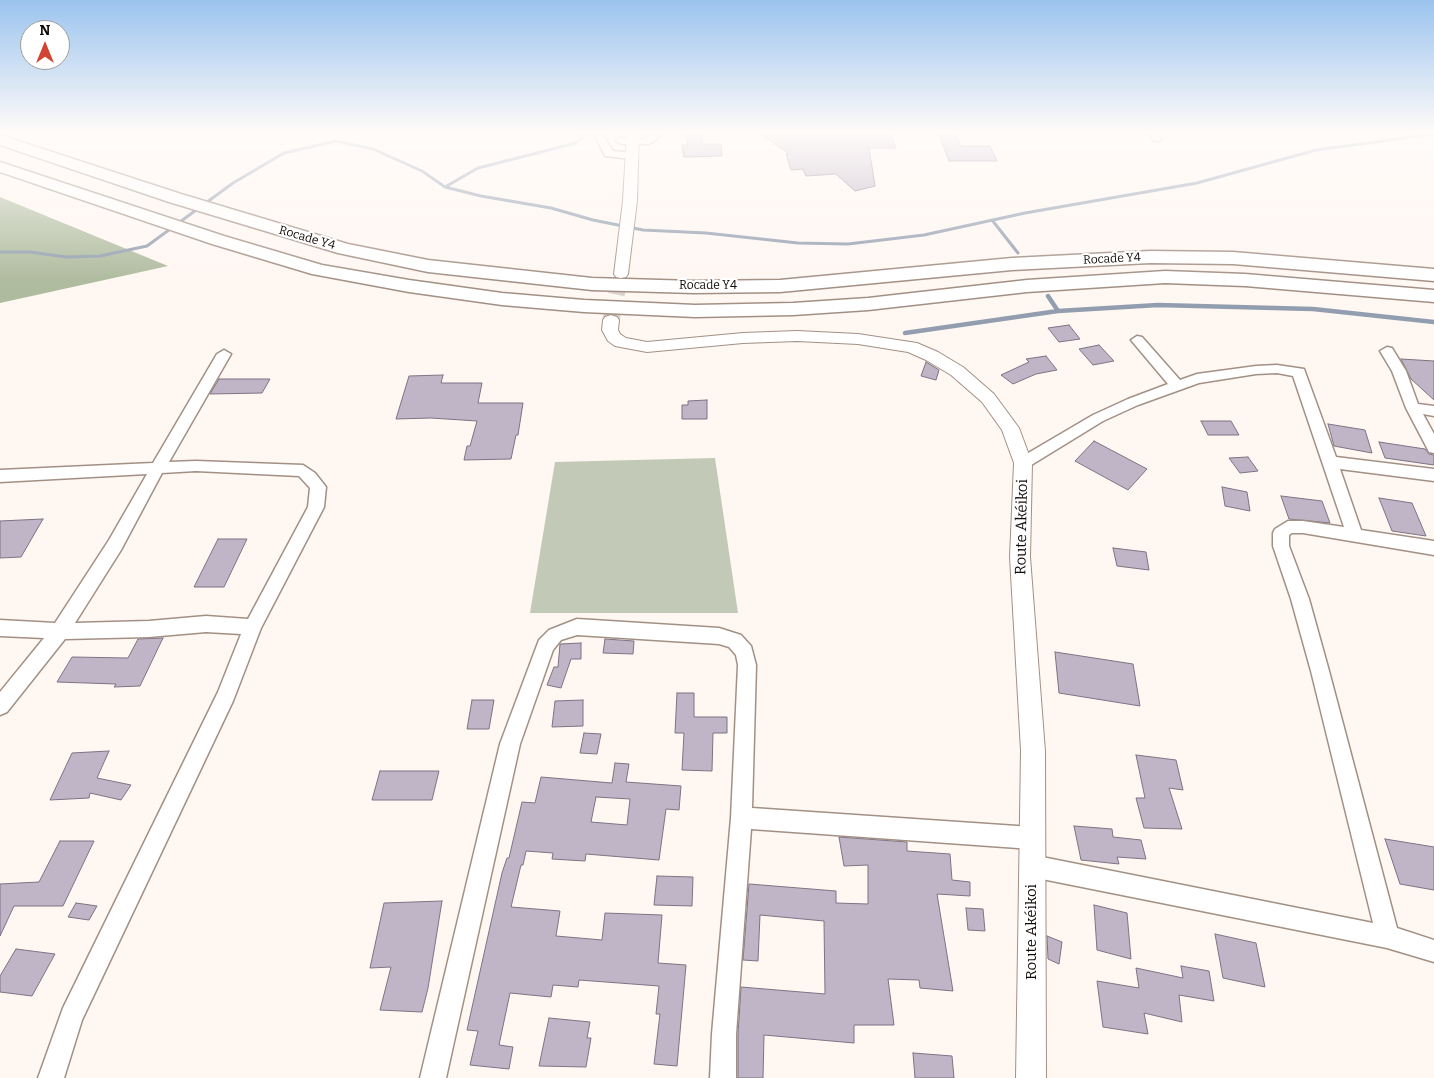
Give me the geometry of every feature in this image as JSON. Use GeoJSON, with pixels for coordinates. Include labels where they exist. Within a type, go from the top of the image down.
{"type":"FeatureCollection","features":[{"type":"Feature","properties":{"kind":"highway","name":"Rocade Y4"},"geometry":{"type":"LineString","coordinates":[[49,182],[218,240],[319,270],[409,286],[502,299],[584,306],[695,311],[793,309],[868,304],[1027,286],[1165,277],[1245,280],[1434,296]]}},
{"type":"Feature","properties":{"kind":"highway","name":"Rocade Y4"},"geometry":{"type":"LineString","coordinates":[[128,182],[345,249],[428,266],[592,284],[694,287],[780,286],[1012,264],[1150,257],[1233,258],[1434,275]]}},
{"type":"Feature","properties":{"kind":"street"},"geometry":{"type":"LineString","coordinates":[[621,274],[627,239],[630,182]]}},
{"type":"Feature","properties":{"kind":"street","name":"Route Akéikoi"},"geometry":{"type":"LineString","coordinates":[[611,320],[610,330],[614,337],[621,342],[647,347],[743,338],[797,336],[858,339],[911,347],[932,356],[956,371],[988,398],[1010,428],[1023,463],[1020,557],[1033,751],[1031,1078]]}},
{"type":"Feature","properties":{"kind":"street"},"geometry":{"type":"LineString","coordinates":[[1138,340],[1177,386]]}},
{"type":"Feature","properties":{"kind":"street"},"geometry":{"type":"LineString","coordinates":[[1387,351],[1399,371],[1414,408],[1434,448]]}},
{"type":"Feature","properties":{"kind":"street"},"geometry":{"type":"LineString","coordinates":[[0,706],[60,631],[115,545],[224,354]]}},
{"type":"Feature","properties":{"kind":"street"},"geometry":{"type":"LineString","coordinates":[[1023,463],[1107,414],[1132,402],[1197,379],[1227,373],[1277,369],[1299,372],[1355,535]]}},
{"type":"Feature","properties":{"kind":"street"},"geometry":{"type":"LineString","coordinates":[[1414,408],[1434,411]]}},
{"type":"Feature","properties":{"kind":"street"},"geometry":{"type":"LineString","coordinates":[[1331,462],[1434,475]]}},
{"type":"Feature","properties":{"kind":"street"},"geometry":{"type":"LineString","coordinates":[[0,476],[196,466],[232,469],[283,469],[303,471],[318,487],[316,507],[253,627],[226,696],[71,1016],[52,1068],[51,1078]]}},
{"type":"Feature","properties":{"kind":"street"},"geometry":{"type":"LineString","coordinates":[[1387,937],[1320,671],[1300,599],[1281,546],[1281,533],[1288,527],[1303,527],[1434,548]]}},
{"type":"Feature","properties":{"kind":"street"},"geometry":{"type":"LineString","coordinates":[[0,628],[60,631],[149,629],[206,624],[253,627]]}},
{"type":"Feature","properties":{"kind":"street"},"geometry":{"type":"LineString","coordinates":[[433,1078],[472,900],[510,744],[544,646],[555,635],[577,627],[718,636],[735,641],[745,652],[747,665],[741,818],[724,1034],[723,1078]]}},
{"type":"Feature","properties":{"kind":"street"},"geometry":{"type":"LineString","coordinates":[[741,818],[1032,838]]}},
{"type":"Feature","properties":{"kind":"street"},"geometry":{"type":"LineString","coordinates":[[1032,866],[1387,937],[1434,951]]}},
{"type":"Feature","properties":{"kind":"green space"},"geometry":{"type":"Polygon","coordinates":[[[0,197],[168,266],[0,303],[0,197]]]}},
{"type":"Feature","properties":{"kind":"green space"},"geometry":{"type":"Polygon","coordinates":[[[715,458],[738,613],[530,613],[555,462],[715,458]]]}},
{"type":"Feature","properties":{"kind":"building"},"geometry":{"type":"Polygon","coordinates":[[[845,182],[874,182],[875,186],[855,191],[845,182]]]}},
{"type":"Feature","properties":{"kind":"building"},"geometry":{"type":"Polygon","coordinates":[[[1069,325],[1080,339],[1059,342],[1048,328],[1069,325]]]}},
{"type":"Feature","properties":{"kind":"building"},"geometry":{"type":"Polygon","coordinates":[[[1099,345],[1114,361],[1093,365],[1079,349],[1099,345]]]}},
{"type":"Feature","properties":{"kind":"building"},"geometry":{"type":"Polygon","coordinates":[[[1046,356],[1057,370],[1036,374],[1013,384],[1001,375],[1029,362],[1026,359],[1046,356]]]}},
{"type":"Feature","properties":{"kind":"building"},"geometry":{"type":"Polygon","coordinates":[[[1401,359],[1434,361],[1434,400],[1411,379],[1401,359]]]}},
{"type":"Feature","properties":{"kind":"building"},"geometry":{"type":"Polygon","coordinates":[[[926,362],[939,370],[936,380],[921,376],[926,362]]]}},
{"type":"Feature","properties":{"kind":"building"},"geometry":{"type":"Polygon","coordinates":[[[443,375],[441,383],[482,383],[478,403],[523,403],[518,435],[516,435],[511,459],[464,460],[467,446],[470,446],[477,421],[431,418],[396,419],[409,376],[443,375]]]}},
{"type":"Feature","properties":{"kind":"building"},"geometry":{"type":"Polygon","coordinates":[[[219,379],[270,379],[262,393],[210,394],[219,379]]]}},
{"type":"Feature","properties":{"kind":"building"},"geometry":{"type":"Polygon","coordinates":[[[707,400],[707,419],[682,419],[682,405],[688,405],[688,401],[707,400]]]}},
{"type":"Feature","properties":{"kind":"building"},"geometry":{"type":"Polygon","coordinates":[[[1201,421],[1231,421],[1239,435],[1208,435],[1201,421]]]}},
{"type":"Feature","properties":{"kind":"building"},"geometry":{"type":"Polygon","coordinates":[[[1328,424],[1365,430],[1372,453],[1334,446],[1328,424]]]}},
{"type":"Feature","properties":{"kind":"building"},"geometry":{"type":"Polygon","coordinates":[[[1094,441],[1147,469],[1128,490],[1075,461],[1094,441]]]}},
{"type":"Feature","properties":{"kind":"building"},"geometry":{"type":"Polygon","coordinates":[[[1379,442],[1425,449],[1429,454],[1434,455],[1434,465],[1385,458],[1379,442]]]}},
{"type":"Feature","properties":{"kind":"building"},"geometry":{"type":"Polygon","coordinates":[[[1248,457],[1258,471],[1240,473],[1229,458],[1248,457]]]}},
{"type":"Feature","properties":{"kind":"building"},"geometry":{"type":"Polygon","coordinates":[[[1222,487],[1247,492],[1250,511],[1225,506],[1222,487]]]}},
{"type":"Feature","properties":{"kind":"building"},"geometry":{"type":"Polygon","coordinates":[[[1281,496],[1322,501],[1330,523],[1289,519],[1281,496]]]}},
{"type":"Feature","properties":{"kind":"building"},"geometry":{"type":"Polygon","coordinates":[[[1379,498],[1412,503],[1426,536],[1392,531],[1379,498]]]}},
{"type":"Feature","properties":{"kind":"building"},"geometry":{"type":"Polygon","coordinates":[[[43,519],[21,557],[0,558],[0,521],[43,519]]]}},
{"type":"Feature","properties":{"kind":"building"},"geometry":{"type":"Polygon","coordinates":[[[218,539],[247,539],[224,587],[194,587],[218,539]]]}},
{"type":"Feature","properties":{"kind":"building"},"geometry":{"type":"Polygon","coordinates":[[[1113,548],[1146,552],[1149,570],[1117,566],[1113,548]]]}},
{"type":"Feature","properties":{"kind":"building"},"geometry":{"type":"Polygon","coordinates":[[[163,638],[140,686],[114,687],[116,684],[57,682],[72,657],[128,658],[138,639],[163,638]]]}},
{"type":"Feature","properties":{"kind":"building"},"geometry":{"type":"Polygon","coordinates":[[[605,639],[634,641],[633,654],[603,653],[605,639]]]}},
{"type":"Feature","properties":{"kind":"building"},"geometry":{"type":"Polygon","coordinates":[[[581,643],[581,659],[571,659],[561,688],[547,685],[554,667],[558,667],[560,644],[581,643]]]}},
{"type":"Feature","properties":{"kind":"building"},"geometry":{"type":"Polygon","coordinates":[[[1055,652],[1133,664],[1140,706],[1059,693],[1055,652]]]}},
{"type":"Feature","properties":{"kind":"building"},"geometry":{"type":"Polygon","coordinates":[[[677,693],[694,693],[694,717],[727,717],[727,733],[713,733],[712,771],[682,770],[684,733],[675,733],[677,693]]]}},
{"type":"Feature","properties":{"kind":"building"},"geometry":{"type":"Polygon","coordinates":[[[472,700],[494,700],[489,729],[467,729],[472,700]]]}},
{"type":"Feature","properties":{"kind":"building"},"geometry":{"type":"Polygon","coordinates":[[[583,700],[583,726],[552,727],[555,701],[583,700]]]}},
{"type":"Feature","properties":{"kind":"building"},"geometry":{"type":"Polygon","coordinates":[[[584,733],[601,734],[597,754],[580,753],[584,733]]]}},
{"type":"Feature","properties":{"kind":"building"},"geometry":{"type":"Polygon","coordinates":[[[109,751],[97,778],[131,785],[121,800],[90,793],[89,798],[50,800],[72,753],[109,751]]]}},
{"type":"Feature","properties":{"kind":"building"},"geometry":{"type":"Polygon","coordinates":[[[1136,755],[1176,760],[1183,790],[1169,788],[1182,829],[1144,828],[1136,798],[1145,798],[1136,755]]]}},
{"type":"Feature","properties":{"kind":"building"},"geometry":{"type":"Polygon","coordinates":[[[615,763],[629,764],[626,782],[681,786],[679,810],[666,809],[659,860],[586,854],[585,861],[552,859],[553,853],[526,851],[511,907],[560,911],[556,936],[602,940],[605,913],[662,915],[658,963],[686,965],[677,1066],[654,1064],[660,1014],[656,1014],[659,986],[579,980],[578,987],[553,985],[551,997],[510,993],[499,1045],[513,1047],[509,1069],[470,1065],[478,1031],[467,1030],[502,873],[507,858],[509,858],[522,802],[535,803],[541,777],[612,783],[615,763]],[[596,797],[591,822],[627,825],[630,799],[596,797]]]}},
{"type":"Feature","properties":{"kind":"building"},"geometry":{"type":"Polygon","coordinates":[[[380,771],[439,771],[432,800],[372,800],[380,771]]]}},
{"type":"Feature","properties":{"kind":"building"},"geometry":{"type":"Polygon","coordinates":[[[1074,826],[1112,829],[1113,837],[1141,840],[1146,859],[1117,857],[1119,864],[1081,860],[1074,826]]]}},
{"type":"Feature","properties":{"kind":"building"},"geometry":{"type":"Polygon","coordinates":[[[839,837],[907,842],[907,851],[950,854],[952,880],[970,882],[970,896],[937,894],[953,991],[920,988],[919,980],[888,979],[894,1025],[854,1025],[854,1043],[764,1035],[763,1078],[738,1078],[741,987],[825,994],[824,921],[760,915],[758,961],[743,960],[749,884],[836,891],[836,903],[868,904],[868,865],[844,866],[839,837]]]}},
{"type":"Feature","properties":{"kind":"building"},"geometry":{"type":"Polygon","coordinates":[[[1385,839],[1434,847],[1434,890],[1400,884],[1385,839]]]}},
{"type":"Feature","properties":{"kind":"building"},"geometry":{"type":"Polygon","coordinates":[[[60,841],[94,841],[63,906],[14,906],[0,936],[0,884],[39,882],[60,841]]]}},
{"type":"Feature","properties":{"kind":"building"},"geometry":{"type":"Polygon","coordinates":[[[657,876],[693,877],[692,906],[654,905],[657,876]]]}},
{"type":"Feature","properties":{"kind":"building"},"geometry":{"type":"Polygon","coordinates":[[[442,901],[428,988],[422,1012],[380,1010],[391,967],[370,968],[384,903],[442,901]]]}},
{"type":"Feature","properties":{"kind":"building"},"geometry":{"type":"Polygon","coordinates":[[[76,903],[97,906],[89,920],[68,917],[76,903]]]}},
{"type":"Feature","properties":{"kind":"building"},"geometry":{"type":"Polygon","coordinates":[[[1094,905],[1127,913],[1131,959],[1097,950],[1094,905]]]}},
{"type":"Feature","properties":{"kind":"building"},"geometry":{"type":"Polygon","coordinates":[[[966,908],[983,909],[985,931],[968,930],[966,908]]]}},
{"type":"Feature","properties":{"kind":"building"},"geometry":{"type":"Polygon","coordinates":[[[1215,934],[1256,943],[1265,987],[1223,978],[1215,934]]]}},
{"type":"Feature","properties":{"kind":"building"},"geometry":{"type":"Polygon","coordinates":[[[1047,936],[1062,942],[1059,964],[1048,959],[1047,936]]]}},
{"type":"Feature","properties":{"kind":"building"},"geometry":{"type":"Polygon","coordinates":[[[16,949],[55,954],[32,996],[0,992],[0,976],[16,949]]]}},
{"type":"Feature","properties":{"kind":"building"},"geometry":{"type":"Polygon","coordinates":[[[1181,966],[1209,971],[1214,1001],[1179,995],[1182,1022],[1144,1013],[1148,1034],[1103,1027],[1097,981],[1139,988],[1136,968],[1183,978],[1181,966]]]}},
{"type":"Feature","properties":{"kind":"building"},"geometry":{"type":"Polygon","coordinates":[[[549,1018],[590,1022],[587,1038],[591,1038],[586,1067],[539,1066],[549,1018]]]}},
{"type":"Feature","properties":{"kind":"building"},"geometry":{"type":"Polygon","coordinates":[[[913,1053],[952,1056],[954,1078],[915,1078],[913,1053]]]}},
{"type":"Feature","properties":{"kind":"waterway"},"geometry":{"type":"LineString","coordinates":[[0,252],[30,252],[66,257],[100,256],[147,246],[234,182]]}},
{"type":"Feature","properties":{"kind":"waterway"},"geometry":{"type":"LineString","coordinates":[[438,182],[445,187]]}},
{"type":"Feature","properties":{"kind":"waterway"},"geometry":{"type":"LineString","coordinates":[[445,187],[453,182]]}},
{"type":"Feature","properties":{"kind":"waterway"},"geometry":{"type":"LineString","coordinates":[[992,220],[1200,182]]}},
{"type":"Feature","properties":{"kind":"waterway"},"geometry":{"type":"LineString","coordinates":[[445,187],[481,196],[551,208],[593,220],[643,230],[706,233],[798,243],[848,244],[924,235],[992,220]]}},
{"type":"Feature","properties":{"kind":"waterway"},"geometry":{"type":"LineString","coordinates":[[992,220],[1018,253]]}},
{"type":"Feature","properties":{"kind":"waterway"},"geometry":{"type":"LineString","coordinates":[[1048,296],[1058,311]]}},
{"type":"Feature","properties":{"kind":"waterway"},"geometry":{"type":"LineString","coordinates":[[1058,311],[1158,305],[1313,309],[1434,322]]}},
{"type":"Feature","properties":{"kind":"waterway"},"geometry":{"type":"LineString","coordinates":[[905,333],[1058,311]]}},
{"type":"Feature","properties":{"kind":"tunnel"},"geometry":{"type":"LineString","coordinates":[[617,291],[621,274]]}},
{"type":"Feature","properties":{"kind":"tunnel"},"geometry":{"type":"LineString","coordinates":[[611,320],[617,290]]}}]}
